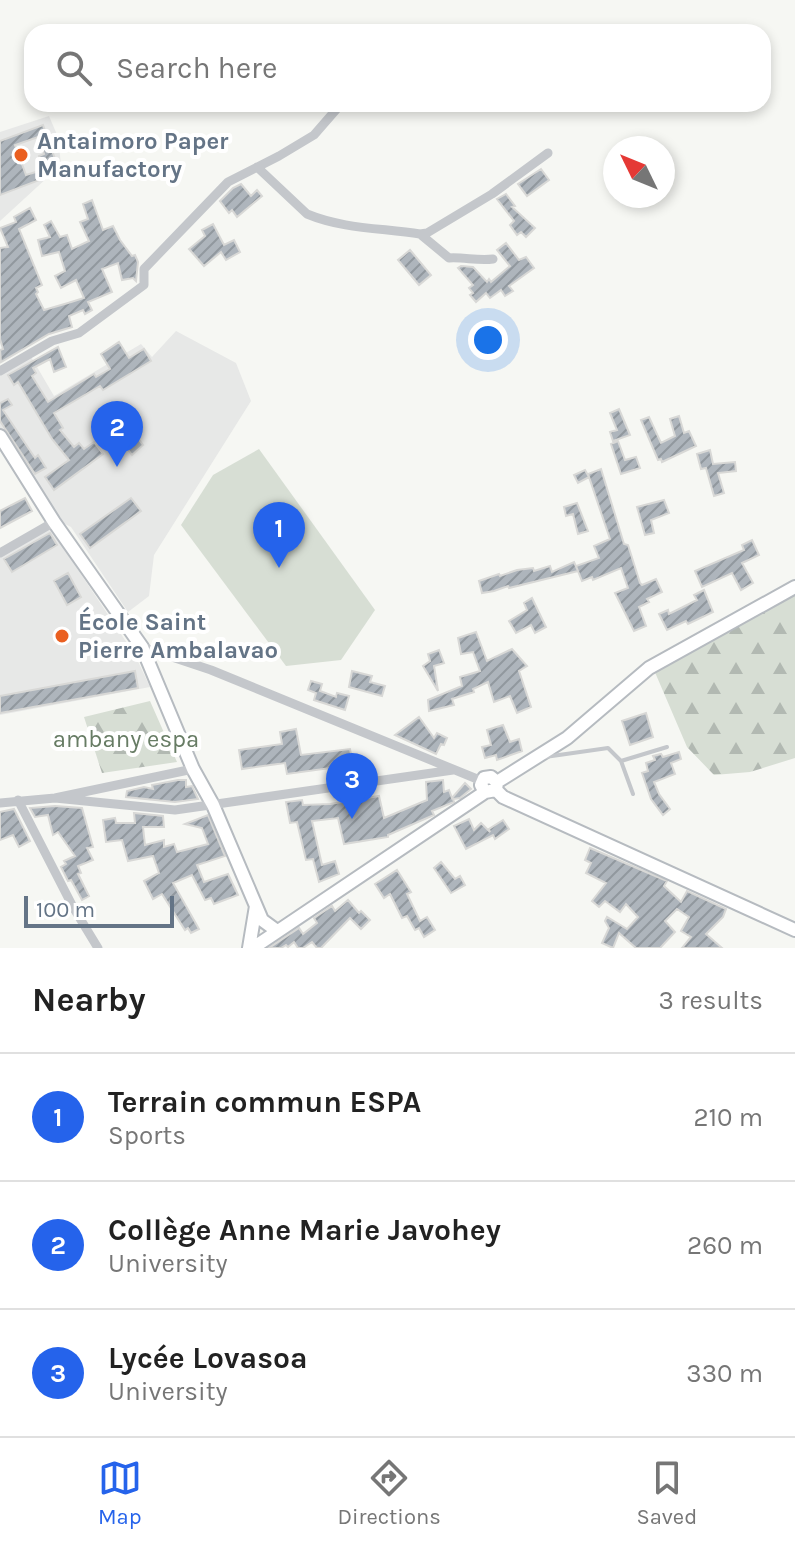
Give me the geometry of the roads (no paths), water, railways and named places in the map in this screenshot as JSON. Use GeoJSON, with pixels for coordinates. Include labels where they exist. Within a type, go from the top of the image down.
{"type":"FeatureCollection","features":[{"type":"Feature","properties":{"kind":"street"},"geometry":{"type":"LineString","coordinates":[[0,371],[52,341],[79,333],[144,285],[144,269],[228,182],[314,135],[334,112]]}},
{"type":"Feature","properties":{"kind":"street"},"geometry":{"type":"LineString","coordinates":[[257,167],[307,214],[337,224],[420,234],[427,233],[492,194],[548,153]]}},
{"type":"Feature","properties":{"kind":"street"},"geometry":{"type":"LineString","coordinates":[[420,234],[449,258],[493,259]]}},
{"type":"Feature","properties":{"kind":"street"},"geometry":{"type":"LineString","coordinates":[[0,436],[54,522],[142,647],[193,769],[213,805],[257,902],[262,920],[277,931]]}},
{"type":"Feature","properties":{"kind":"street"},"geometry":{"type":"LineString","coordinates":[[0,553],[54,522]]}},
{"type":"Feature","properties":{"kind":"street"},"geometry":{"type":"LineString","coordinates":[[251,948],[490,786],[567,738],[649,668],[795,587]]}},
{"type":"Feature","properties":{"kind":"street"},"geometry":{"type":"LineString","coordinates":[[142,647],[211,670],[490,786],[503,797],[566,827],[795,930]]}},
{"type":"Feature","properties":{"kind":"street"},"geometry":{"type":"LineString","coordinates":[[0,803],[55,798],[193,769]]}},
{"type":"Feature","properties":{"kind":"street"},"geometry":{"type":"LineString","coordinates":[[55,798],[175,810],[453,770]]}},
{"type":"Feature","properties":{"kind":"street"},"geometry":{"type":"LineString","coordinates":[[18,800],[73,907],[98,948]]}},
{"type":"Feature","properties":{"kind":"street"},"geometry":{"type":"LineString","coordinates":[[251,948],[257,902]]}},
{"type":"Feature","properties":{"kind":"lane"},"geometry":{"type":"LineString","coordinates":[[621,761],[667,747]]}},
{"type":"Feature","properties":{"kind":"lane"},"geometry":{"type":"LineString","coordinates":[[535,758],[608,748],[621,761],[633,794]]}},
{"type":"Feature","properties":{"kind":"place","name":"Antaimoro Paper Manufactory"},"geometry":{"type":"Point","coordinates":[21,155]}},
{"type":"Feature","properties":{"kind":"place","name":"Collège Anne Marie Javohey"},"geometry":{"type":"Point","coordinates":[117,467]}},
{"type":"Feature","properties":{"kind":"place","name":"Terrain commun ESPA"},"geometry":{"type":"Point","coordinates":[279,568]}},
{"type":"Feature","properties":{"kind":"place","name":"École Saint Pierre Ambalavao"},"geometry":{"type":"Point","coordinates":[62,636]}},
{"type":"Feature","properties":{"kind":"place","name":"Lycée Lovasoa"},"geometry":{"type":"Point","coordinates":[352,819]}},
{"type":"Feature","properties":{"kind":"park label","name":"ambany espa"},"geometry":{"type":"Point","coordinates":[126,739]}}]}
